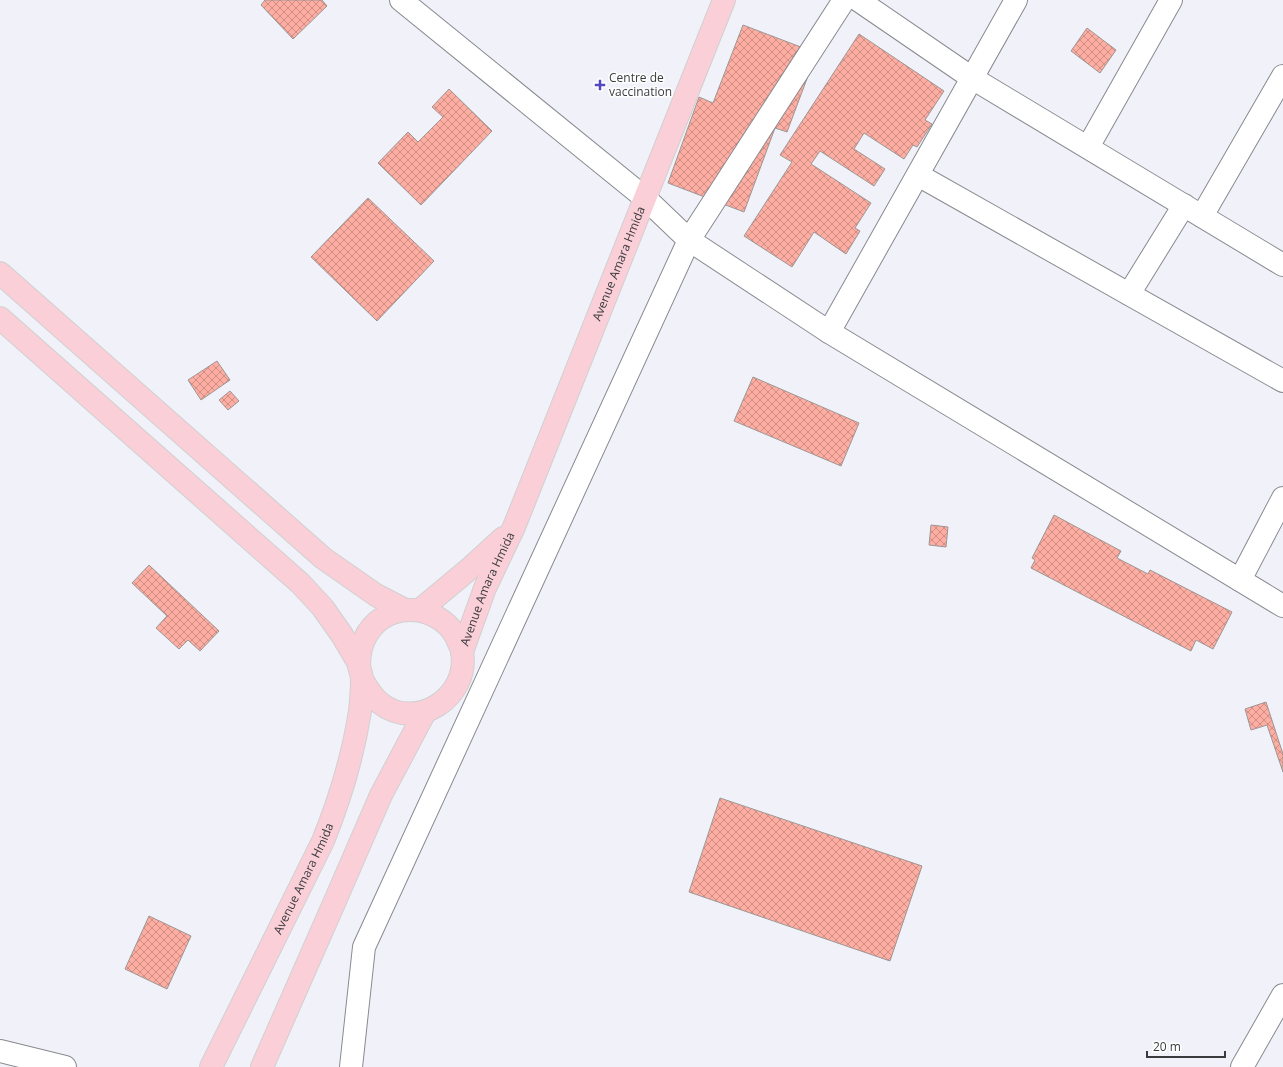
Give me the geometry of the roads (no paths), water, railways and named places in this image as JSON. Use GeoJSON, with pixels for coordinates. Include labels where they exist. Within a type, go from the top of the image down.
{"type":"FeatureCollection","features":[{"type":"Feature","properties":{"kind":"main road","name":"Avenue Amara Hmida"},"geometry":{"type":"LineString","coordinates":[[462,652],[485,588],[514,527],[724,0]]}},
{"type":"Feature","properties":{"kind":"main road"},"geometry":{"type":"LineString","coordinates":[[0,273],[323,558],[376,595],[412,610],[435,615],[447,624],[457,637],[462,652],[462,667],[459,682],[450,695],[439,705],[425,712],[409,713],[394,711],[380,703],[370,693],[338,630],[323,608],[301,584],[0,318]]}},
{"type":"Feature","properties":{"kind":"main road","name":"Avenue Amara Hmida"},"geometry":{"type":"LineString","coordinates":[[412,610],[468,570],[514,527]]}},
{"type":"Feature","properties":{"kind":"main road"},"geometry":{"type":"LineString","coordinates":[[360,671],[361,648],[367,634],[377,622],[390,614],[412,610]]}},
{"type":"Feature","properties":{"kind":"main road","name":"Avenue Amara Hmida"},"geometry":{"type":"LineString","coordinates":[[211,1067],[323,841],[334,813],[343,788],[356,732],[360,710],[360,671]]}},
{"type":"Feature","properties":{"kind":"main road"},"geometry":{"type":"LineString","coordinates":[[262,1067],[380,795],[425,712]]}},
{"type":"Feature","properties":{"kind":"street"},"geometry":{"type":"LineString","coordinates":[[351,1067],[364,947],[689,240],[844,0]]}},
{"type":"Feature","properties":{"kind":"street"},"geometry":{"type":"LineString","coordinates":[[858,0],[972,78],[1283,265]]}},
{"type":"Feature","properties":{"kind":"street"},"geometry":{"type":"LineString","coordinates":[[829,332],[1016,0]]}},
{"type":"Feature","properties":{"kind":"street"},"geometry":{"type":"LineString","coordinates":[[1088,147],[1171,0]]}},
{"type":"Feature","properties":{"kind":"street"},"geometry":{"type":"LineString","coordinates":[[411,4],[645,198],[689,240],[829,332],[1283,606]]}},
{"type":"Feature","properties":{"kind":"street"},"geometry":{"type":"LineString","coordinates":[[1202,216],[1283,76]]}},
{"type":"Feature","properties":{"kind":"street"},"geometry":{"type":"LineString","coordinates":[[918,175],[1283,381]]}},
{"type":"Feature","properties":{"kind":"street"},"geometry":{"type":"LineString","coordinates":[[1129,294],[1184,205]]}},
{"type":"Feature","properties":{"kind":"street"},"geometry":{"type":"LineString","coordinates":[[1240,580],[1280,510]]}},
{"type":"Feature","properties":{"kind":"street"},"geometry":{"type":"LineString","coordinates":[[461,674],[487,682]]}},
{"type":"Feature","properties":{"kind":"street"},"geometry":{"type":"LineString","coordinates":[[1242,1067],[1283,995]]}},
{"type":"Feature","properties":{"kind":"street"},"geometry":{"type":"LineString","coordinates":[[0,1051],[65,1067]]}},
{"type":"Feature","properties":{"kind":"place","name":"Centre de vaccination"},"geometry":{"type":"Point","coordinates":[600,85]}}]}
